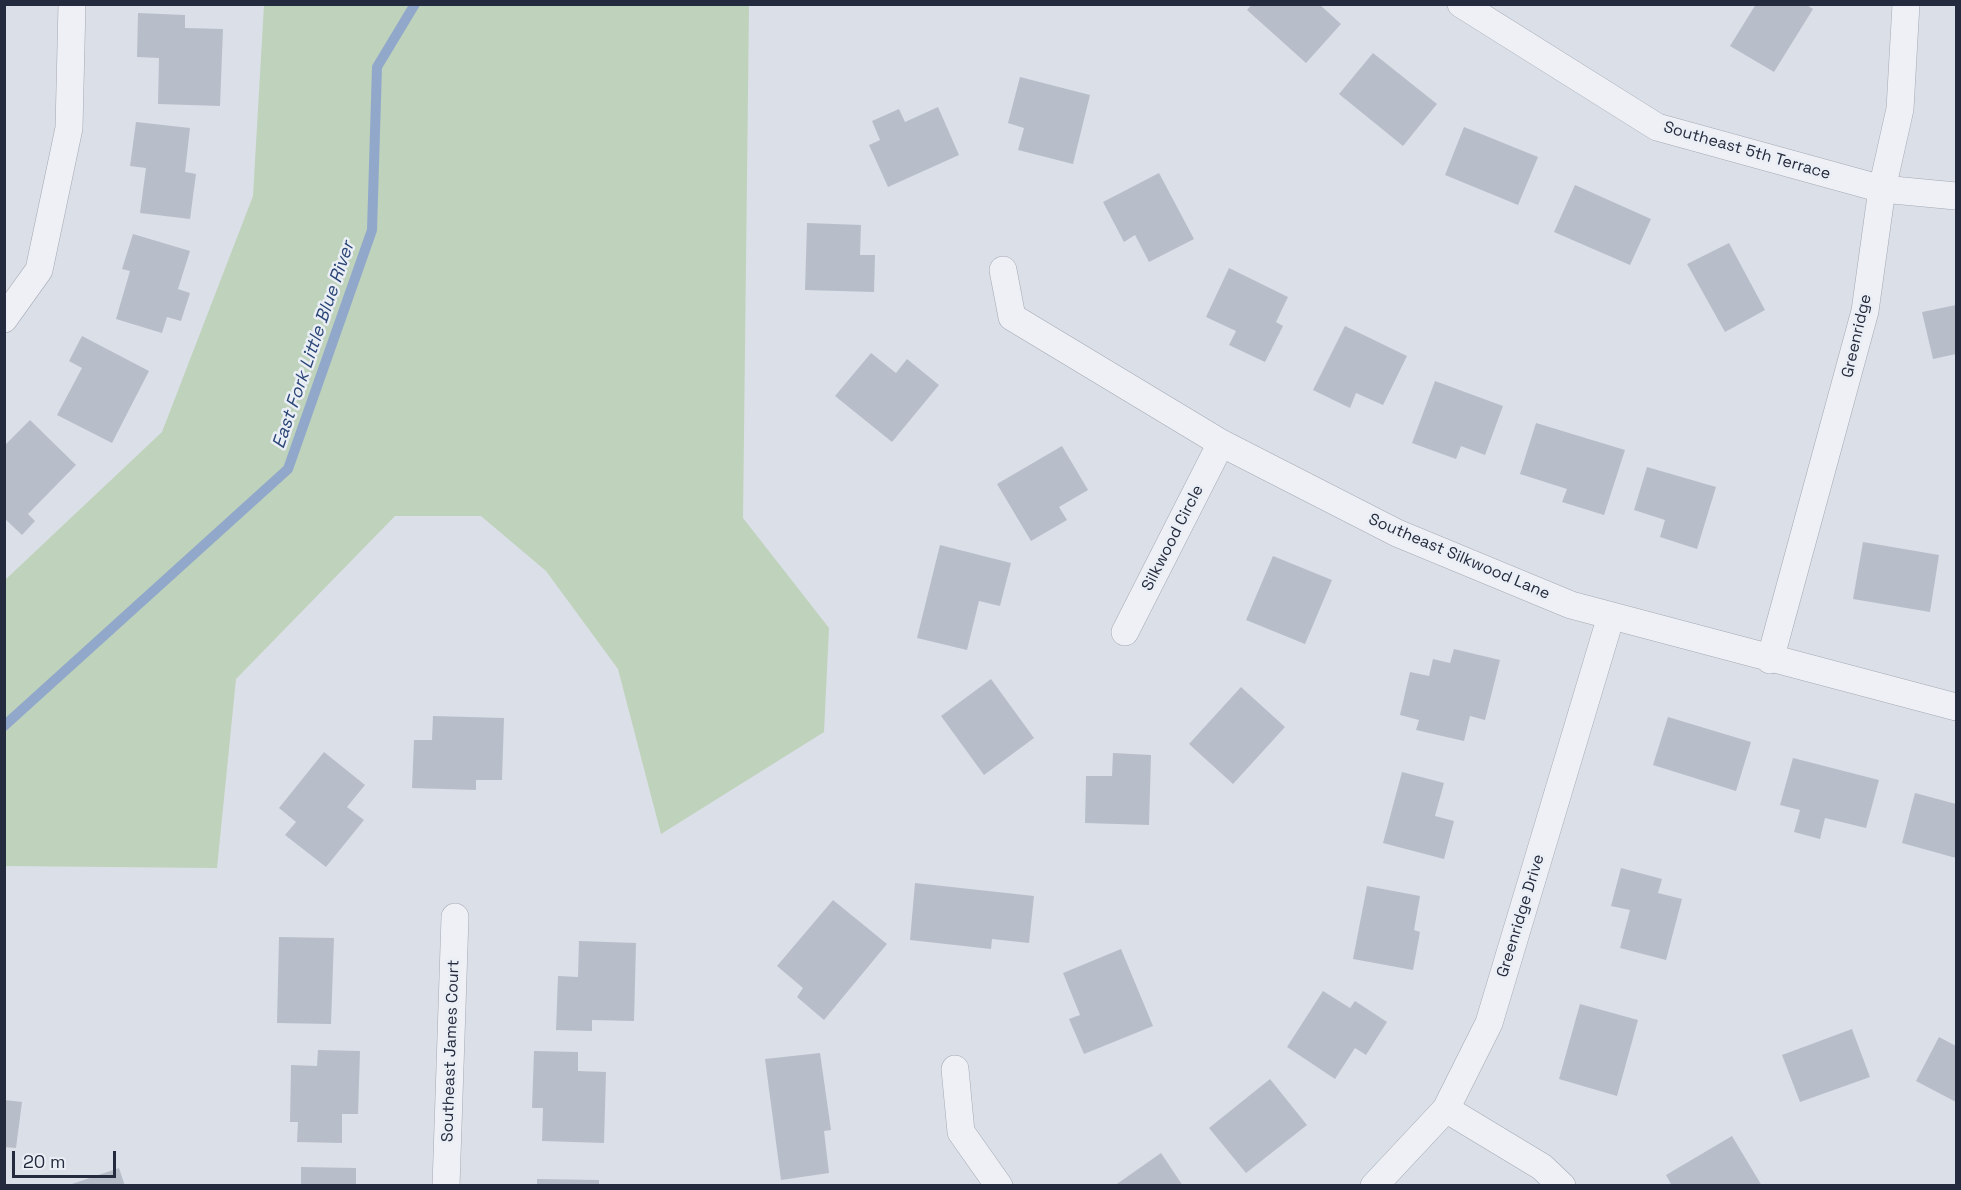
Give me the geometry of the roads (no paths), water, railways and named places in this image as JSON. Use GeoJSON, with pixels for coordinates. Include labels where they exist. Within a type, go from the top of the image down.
{"type":"FeatureCollection","features":[{"type":"Feature","properties":{"kind":"street"},"geometry":{"type":"LineString","coordinates":[[4,319],[39,270],[69,128],[72,4]]}},
{"type":"Feature","properties":{"kind":"street","name":"Southeast 5th Terrace"},"geometry":{"type":"LineString","coordinates":[[1461,4],[1657,127],[1882,189],[1956,196]]}},
{"type":"Feature","properties":{"kind":"street","name":"Greenridge"},"geometry":{"type":"LineString","coordinates":[[1770,660],[1865,311],[1882,189],[1900,109],[1906,4]]}},
{"type":"Feature","properties":{"kind":"street","name":"Southeast Silkwood Lane"},"geometry":{"type":"LineString","coordinates":[[1003,270],[1012,317],[1221,443],[1397,533],[1571,605],[1770,660],[1956,707]]}},
{"type":"Feature","properties":{"kind":"street","name":"Silkwood Circle"},"geometry":{"type":"LineString","coordinates":[[1125,632],[1221,443]]}},
{"type":"Feature","properties":{"kind":"street","name":"Greenridge Drive"},"geometry":{"type":"LineString","coordinates":[[1374,1185],[1446,1109],[1488,1023],[1611,616]]}},
{"type":"Feature","properties":{"kind":"street","name":"Southeast James Court"},"geometry":{"type":"LineString","coordinates":[[446,1185],[455,917]]}},
{"type":"Feature","properties":{"kind":"street"},"geometry":{"type":"LineString","coordinates":[[955,1069],[961,1132],[999,1185]]}},
{"type":"Feature","properties":{"kind":"street"},"geometry":{"type":"LineString","coordinates":[[1446,1109],[1542,1167],[1562,1185]]}},
{"type":"Feature","properties":{"kind":"waterway","name":"East Fork Little Blue River"},"geometry":{"type":"LineString","coordinates":[[4,726],[288,469],[372,230],[377,67],[415,4]]}}]}
